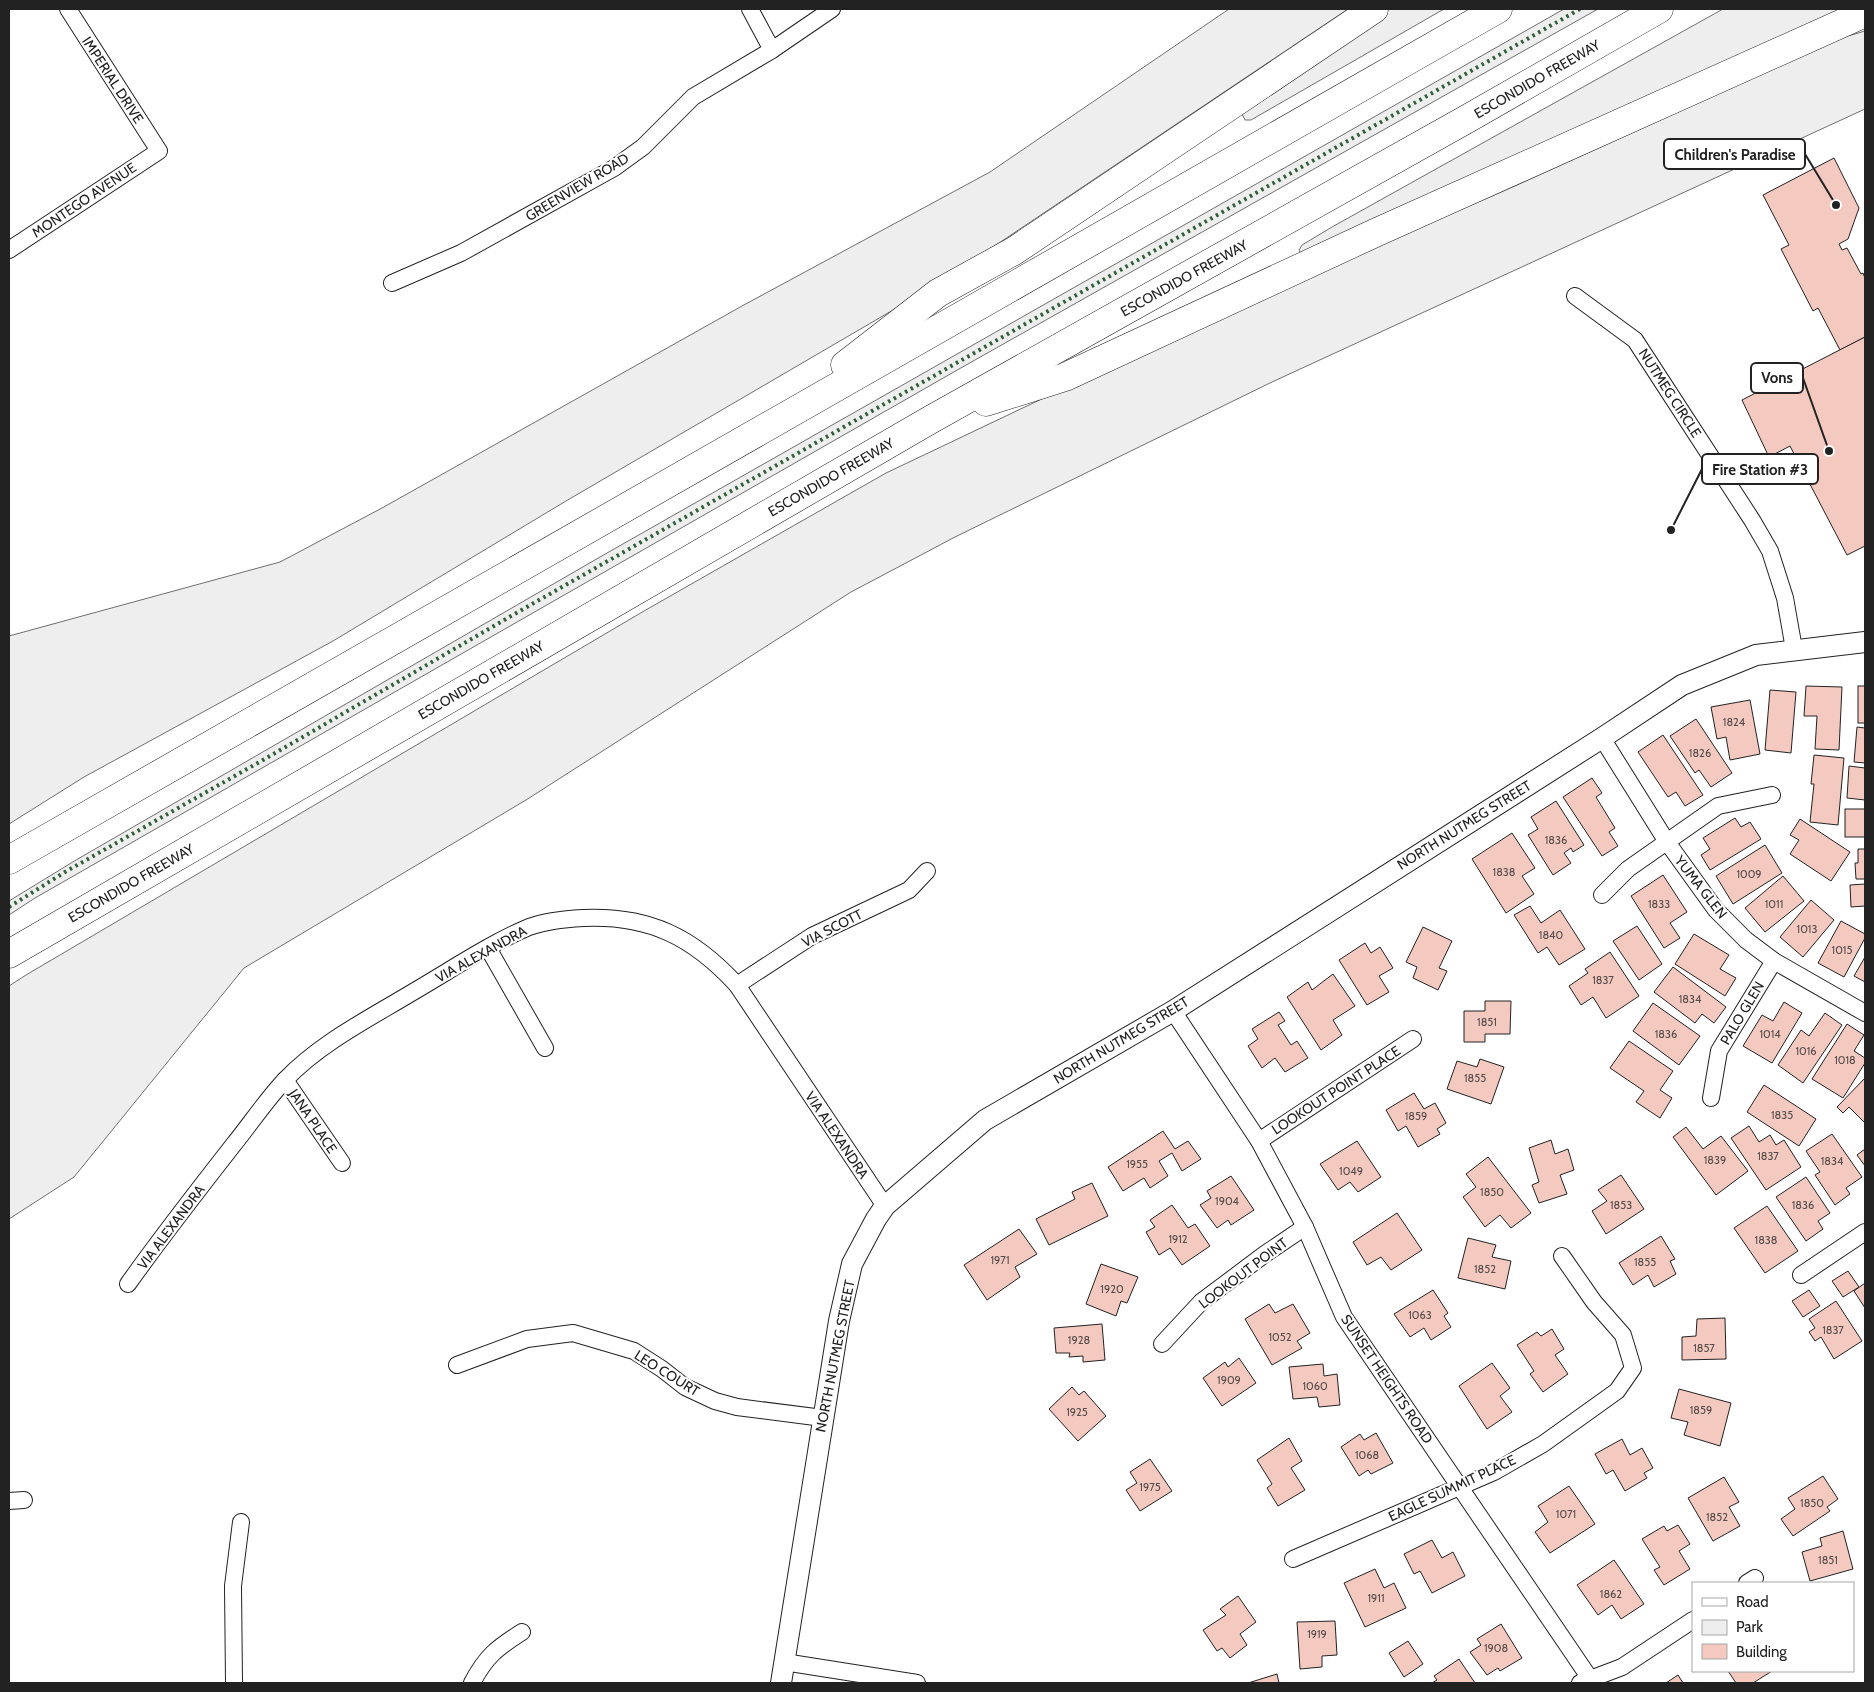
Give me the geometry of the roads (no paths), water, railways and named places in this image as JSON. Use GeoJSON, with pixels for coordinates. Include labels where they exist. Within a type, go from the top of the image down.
{"type":"FeatureCollection","features":[{"type":"Feature","properties":{"kind":"highway"},"geometry":{"type":"LineString","coordinates":[[770,424],[938,293],[1014,251],[1374,9]]}},
{"type":"Feature","properties":{"kind":"highway"},"geometry":{"type":"LineString","coordinates":[[9,860],[1498,9]]}},
{"type":"Feature","properties":{"kind":"highway","name":"ESCONDIDO FREEWAY"},"geometry":{"type":"LineString","coordinates":[[9,954],[930,420],[1467,119],[1659,9]]}},
{"type":"Feature","properties":{"kind":"highway"},"geometry":{"type":"LineString","coordinates":[[930,420],[1065,377],[1384,229],[1865,13]]}},
{"type":"Feature","properties":{"kind":"street","name":"IMPERIAL DRIVE"},"geometry":{"type":"LineString","coordinates":[[68,9],[159,151]]}},
{"type":"Feature","properties":{"kind":"street"},"geometry":{"type":"LineString","coordinates":[[750,9],[772,50]]}},
{"type":"Feature","properties":{"kind":"street","name":"GREENVIEW ROAD"},"geometry":{"type":"LineString","coordinates":[[392,283],[461,253],[614,168],[643,147],[693,97],[772,50],[832,9]]}},
{"type":"Feature","properties":{"kind":"street","name":"MONTEGO AVENUE"},"geometry":{"type":"LineString","coordinates":[[9,250],[159,151]]}},
{"type":"Feature","properties":{"kind":"street","name":"NUTMEG CIRCLE"},"geometry":{"type":"LineString","coordinates":[[1575,296],[1635,340],[1752,520],[1770,551],[1785,598],[1794,649]]}},
{"type":"Feature","properties":{"kind":"street","name":"NORTH NUTMEG STREET"},"geometry":{"type":"LineString","coordinates":[[781,1683],[839,1321],[852,1264],[885,1206],[984,1120],[1172,1011],[1602,738],[1682,685],[1756,655],[1865,642]]}},
{"type":"Feature","properties":{"kind":"street","name":"YUMA GLEN"},"geometry":{"type":"LineString","coordinates":[[1602,738],[1667,842],[1716,910],[1746,940],[1774,961],[1865,1013]]}},
{"type":"Feature","properties":{"kind":"street"},"geometry":{"type":"LineString","coordinates":[[1602,895],[1628,869],[1718,806],[1772,796]]}},
{"type":"Feature","properties":{"kind":"street","name":"VIA SCOTT"},"geometry":{"type":"LineString","coordinates":[[738,985],[812,936],[909,890],[927,871]]}},
{"type":"Feature","properties":{"kind":"street","name":"VIA ALEXANDRA"},"geometry":{"type":"LineString","coordinates":[[128,1284],[167,1230],[285,1080],[315,1054],[363,1022],[488,948],[530,927],[562,920],[603,917],[628,919],[656,927],[683,939],[718,964],[738,985],[885,1206]]}},
{"type":"Feature","properties":{"kind":"street"},"geometry":{"type":"LineString","coordinates":[[488,948],[545,1048]]}},
{"type":"Feature","properties":{"kind":"street","name":"PALO GLEN"},"geometry":{"type":"LineString","coordinates":[[1712,1098],[1719,1051],[1774,961]]}},
{"type":"Feature","properties":{"kind":"street","name":"SUNSET HEIGHTS ROAD"},"geometry":{"type":"LineString","coordinates":[[1172,1011],[1259,1141],[1305,1227],[1344,1317],[1460,1487],[1588,1682]]}},
{"type":"Feature","properties":{"kind":"street","name":"LOOKOUT POINT PLACE"},"geometry":{"type":"LineString","coordinates":[[1259,1141],[1414,1040]]}},
{"type":"Feature","properties":{"kind":"street","name":"JANA PLACE"},"geometry":{"type":"LineString","coordinates":[[285,1080],[342,1163]]}},
{"type":"Feature","properties":{"kind":"street","name":"LOOKOUT POINT"},"geometry":{"type":"LineString","coordinates":[[1162,1344],[1202,1302],[1265,1254],[1305,1227]]}},
{"type":"Feature","properties":{"kind":"street"},"geometry":{"type":"LineString","coordinates":[[1801,1275],[1865,1232]]}},
{"type":"Feature","properties":{"kind":"street","name":"EAGLE SUMMIT PLACE"},"geometry":{"type":"LineString","coordinates":[[1292,1559],[1494,1472],[1543,1444],[1617,1391],[1633,1368],[1623,1335],[1594,1302],[1562,1256]]}},
{"type":"Feature","properties":{"kind":"street","name":"LEO COURT"},"geometry":{"type":"LineString","coordinates":[[457,1365],[527,1339],[572,1333],[634,1351],[685,1387],[715,1401],[737,1407],[823,1418]]}},
{"type":"Feature","properties":{"kind":"street"},"geometry":{"type":"LineString","coordinates":[[234,1683],[233,1586],[241,1522]]}},
{"type":"Feature","properties":{"kind":"street"},"geometry":{"type":"LineString","coordinates":[[1588,1682],[1622,1667],[1692,1621]]}},
{"type":"Feature","properties":{"kind":"street"},"geometry":{"type":"LineString","coordinates":[[472,1683],[482,1665],[498,1647],[522,1632]]}},
{"type":"Feature","properties":{"kind":"street"},"geometry":{"type":"LineString","coordinates":[[784,1662],[917,1683]]}},
{"type":"Feature","properties":{"kind":"place","name":"Children's Paradise"},"geometry":{"type":"Point","coordinates":[1836,205]}},
{"type":"Feature","properties":{"kind":"place","name":"Vons"},"geometry":{"type":"Point","coordinates":[1829,451]}},
{"type":"Feature","properties":{"kind":"place","name":"Fire Station #3"},"geometry":{"type":"Point","coordinates":[1671,530]}}]}
